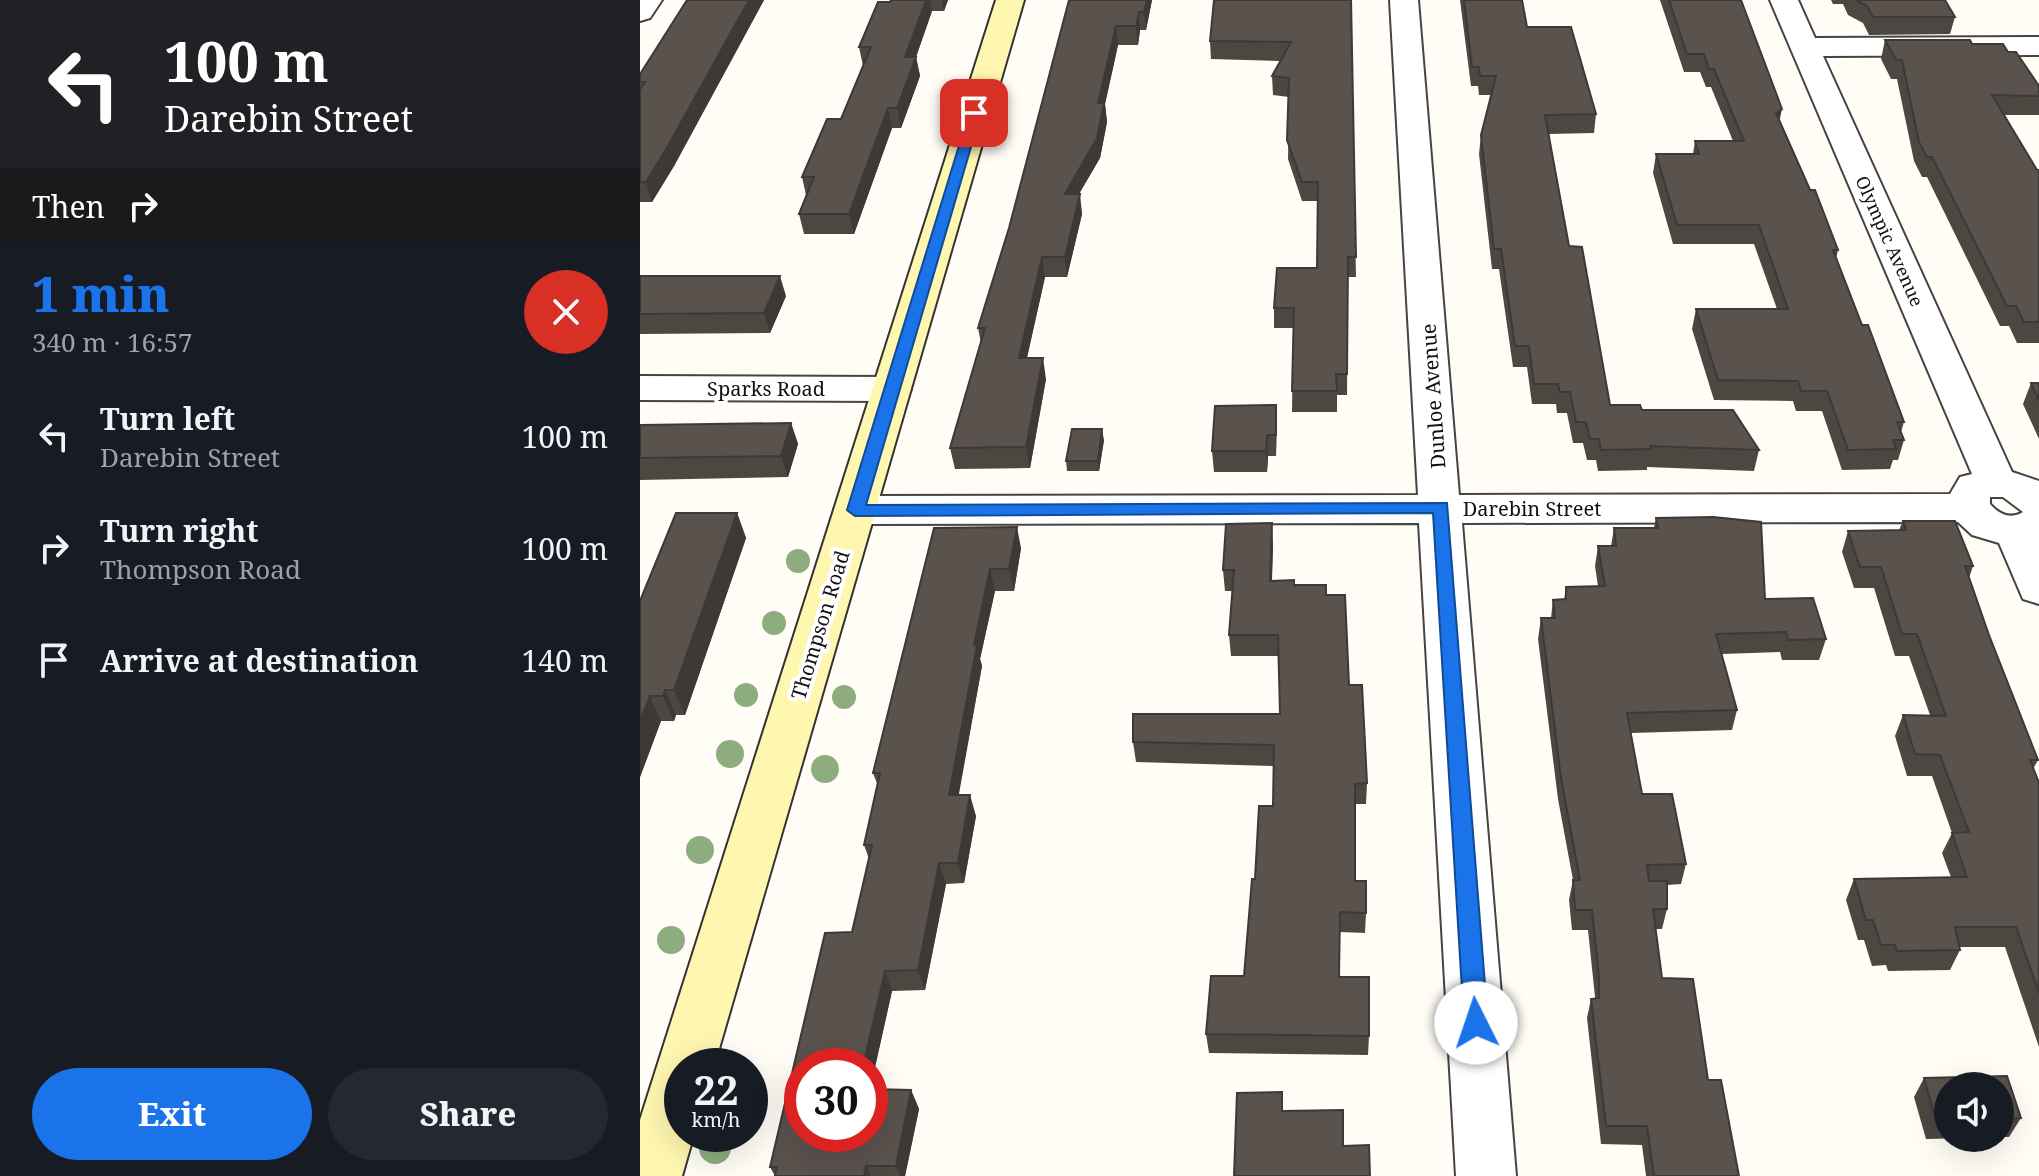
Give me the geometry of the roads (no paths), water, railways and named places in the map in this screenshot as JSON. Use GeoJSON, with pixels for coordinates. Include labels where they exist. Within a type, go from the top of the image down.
{"type":"FeatureCollection","features":[{"type":"Feature","properties":{"kind":"main road","name":"Thompson Road"},"geometry":{"type":"LineString","coordinates":[[691,1048],[892,389],[942,214],[1010,0]]}},
{"type":"Feature","properties":{"kind":"main road"},"geometry":{"type":"LineString","coordinates":[[652,1176],[664,1137]]}},
{"type":"Feature","properties":{"kind":"street"},"geometry":{"type":"LineString","coordinates":[[640,12],[648,0]]}},
{"type":"Feature","properties":{"kind":"street","name":"Dunloe Avenue"},"geometry":{"type":"LineString","coordinates":[[1404,0],[1486,1176]]}},
{"type":"Feature","properties":{"kind":"street","name":"Olympic Avenue"},"geometry":{"type":"LineString","coordinates":[[1784,0],[1982,495]]}},
{"type":"Feature","properties":{"kind":"street"},"geometry":{"type":"LineString","coordinates":[[1805,47],[2039,46]]}},
{"type":"Feature","properties":{"kind":"street","name":"Sparks Road"},"geometry":{"type":"LineString","coordinates":[[640,388],[892,389]]}},
{"type":"Feature","properties":{"kind":"street"},"geometry":{"type":"LineString","coordinates":[[1982,495],[1982,522],[2031,519],[2039,588]]}},
{"type":"Feature","properties":{"kind":"street","name":"Darebin Street"},"geometry":{"type":"LineString","coordinates":[[855,510],[1441,507],[1982,495]]}}]}
